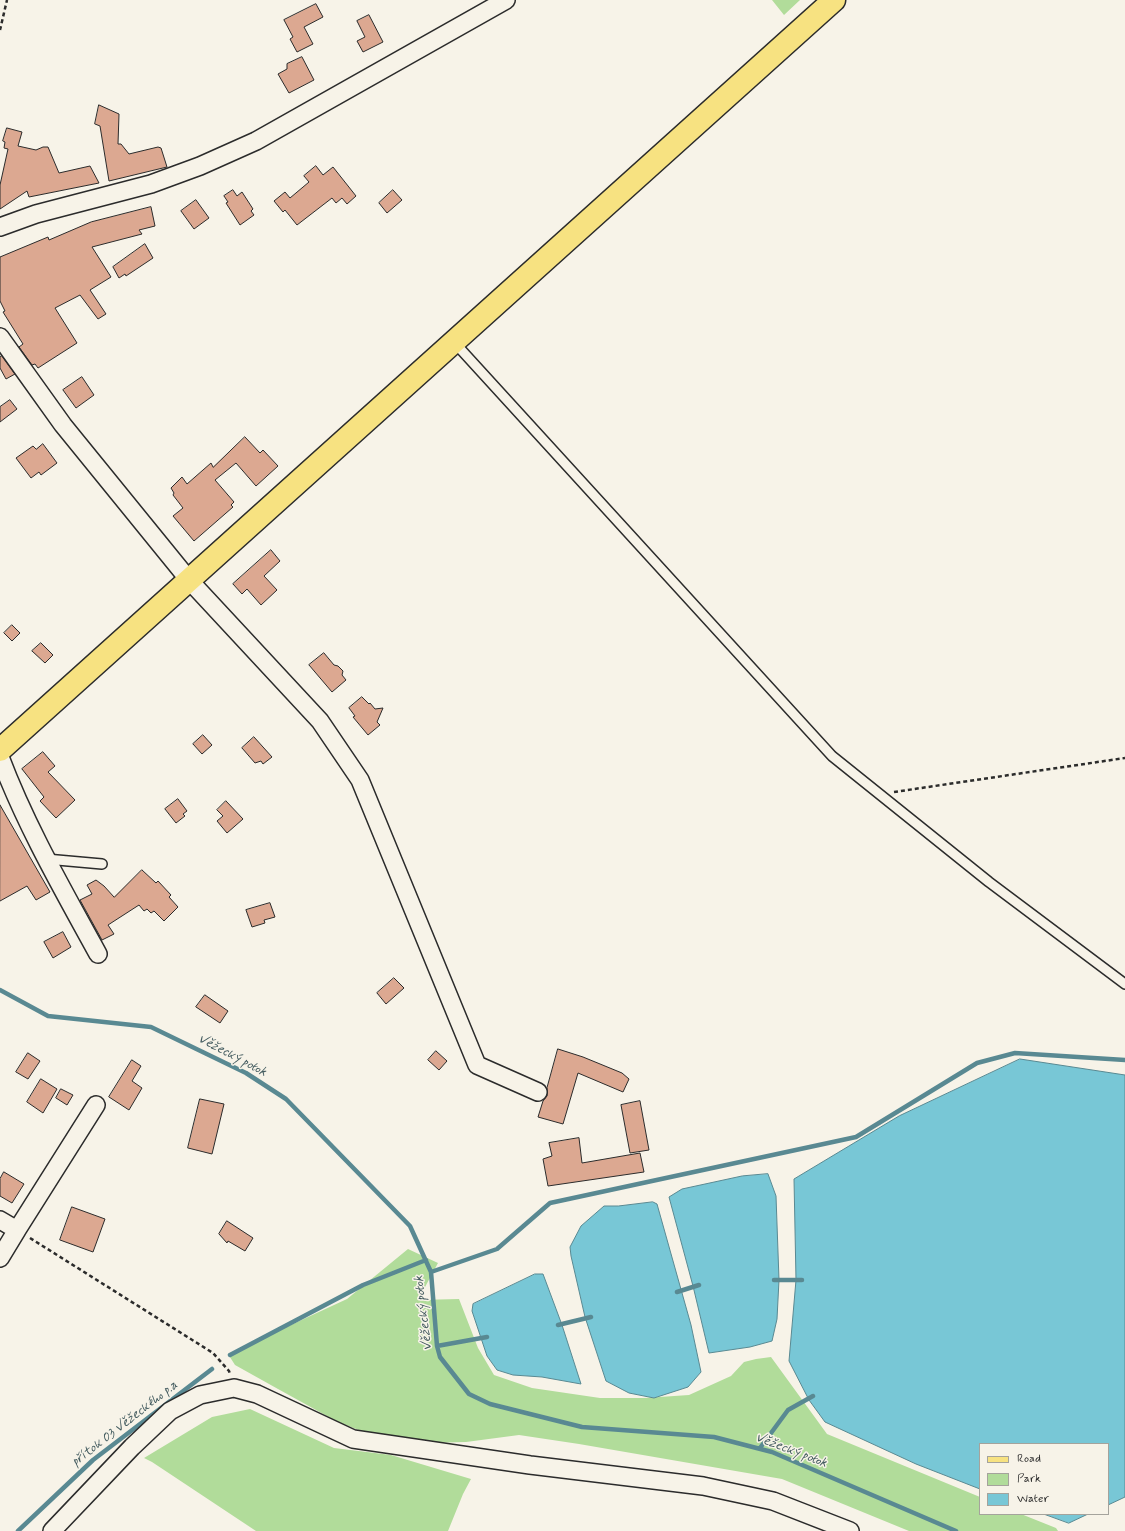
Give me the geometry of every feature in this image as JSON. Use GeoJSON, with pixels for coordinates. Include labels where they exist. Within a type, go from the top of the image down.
{"type":"FeatureCollection","features":[{"type":"Feature","properties":{"kind":"main road"},"geometry":{"type":"LineString","coordinates":[[0,750],[834,0]]}},
{"type":"Feature","properties":{"kind":"street"},"geometry":{"type":"LineString","coordinates":[[0,227],[36,214],[150,184],[200,166],[256,141],[506,0]]}},
{"type":"Feature","properties":{"kind":"street"},"geometry":{"type":"LineString","coordinates":[[0,337],[63,425],[189,580],[320,721],[360,780],[477,1065],[538,1092]]}},
{"type":"Feature","properties":{"kind":"street"},"geometry":{"type":"LineString","coordinates":[[0,757],[19,803],[46,859],[98,954]]}},
{"type":"Feature","properties":{"kind":"street"},"geometry":{"type":"LineString","coordinates":[[0,1258],[96,1105]]}},
{"type":"Feature","properties":{"kind":"street"},"geometry":{"type":"LineString","coordinates":[[0,1220],[17,1230]]}},
{"type":"Feature","properties":{"kind":"street"},"geometry":{"type":"LineString","coordinates":[[52,1531],[132,1447],[170,1411],[200,1395],[234,1388],[257,1394],[353,1439],[530,1465],[703,1486],[774,1501],[850,1531]]}},
{"type":"Feature","properties":{"kind":"lane"},"geometry":{"type":"LineString","coordinates":[[454,342],[832,756],[989,882],[1125,984]]}},
{"type":"Feature","properties":{"kind":"lane"},"geometry":{"type":"LineString","coordinates":[[46,859],[102,864]]}},
{"type":"Feature","properties":{"kind":"path"},"geometry":{"type":"LineString","coordinates":[[0,30],[7,0]]}},
{"type":"Feature","properties":{"kind":"path"},"geometry":{"type":"LineString","coordinates":[[878,794],[1125,758]]}},
{"type":"Feature","properties":{"kind":"path"},"geometry":{"type":"LineString","coordinates":[[17,1230],[213,1353],[229,1371],[234,1388]]}},
{"type":"Feature","properties":{"kind":"green space"},"geometry":{"type":"Polygon","coordinates":[[[772,0],[800,0],[784,15],[772,0]]]}},
{"type":"Feature","properties":{"kind":"green space"},"geometry":{"type":"Polygon","coordinates":[[[408,1249],[438,1263],[418,1300],[459,1299],[478,1348],[494,1375],[532,1388],[600,1398],[645,1398],[689,1395],[731,1376],[744,1362],[771,1357],[827,1434],[979,1497],[979,1515],[1024,1515],[1056,1528],[1058,1531],[909,1531],[782,1479],[519,1435],[466,1442],[424,1443],[376,1437],[336,1421],[235,1365],[228,1354],[347,1299],[408,1249]]]}},
{"type":"Feature","properties":{"kind":"green space"},"geometry":{"type":"Polygon","coordinates":[[[250,1409],[334,1448],[391,1455],[471,1479],[463,1494],[448,1531],[256,1531],[144,1458],[212,1417],[250,1409]]]}},
{"type":"Feature","properties":{"kind":"water"},"geometry":{"type":"Polygon","coordinates":[[[1020,1059],[1125,1075],[1125,1497],[1109,1505],[1109,1443],[979,1443],[979,1489],[916,1464],[825,1422],[809,1400],[789,1361],[796,1280],[794,1179],[899,1116],[1020,1059]]]}},
{"type":"Feature","properties":{"kind":"water"},"geometry":{"type":"Polygon","coordinates":[[[768,1174],[776,1196],[779,1280],[777,1319],[772,1341],[750,1347],[709,1353],[669,1197],[682,1189],[742,1176],[768,1174]]]}},
{"type":"Feature","properties":{"kind":"water"},"geometry":{"type":"Polygon","coordinates":[[[653,1202],[657,1204],[691,1325],[701,1372],[688,1387],[654,1398],[629,1393],[606,1381],[585,1317],[570,1247],[581,1226],[604,1206],[653,1202]]]}},
{"type":"Feature","properties":{"kind":"water"},"geometry":{"type":"Polygon","coordinates":[[[535,1274],[543,1274],[562,1325],[581,1384],[542,1377],[513,1375],[497,1370],[487,1356],[472,1311],[473,1304],[535,1274]]]}},
{"type":"Feature","properties":{"kind":"water"},"geometry":{"type":"Polygon","coordinates":[[[1047,1515],[1086,1515],[1069,1523],[1047,1515]]]}},
{"type":"Feature","properties":{"kind":"building"},"geometry":{"type":"Polygon","coordinates":[[[316,4],[323,17],[304,27],[313,44],[297,52],[290,39],[293,37],[284,20],[316,4]]]}},
{"type":"Feature","properties":{"kind":"building"},"geometry":{"type":"Polygon","coordinates":[[[369,15],[383,42],[363,52],[357,41],[365,37],[357,21],[369,15]]]}},
{"type":"Feature","properties":{"kind":"building"},"geometry":{"type":"Polygon","coordinates":[[[302,57],[314,80],[289,93],[278,74],[287,69],[287,64],[302,57]]]}},
{"type":"Feature","properties":{"kind":"building"},"geometry":{"type":"Polygon","coordinates":[[[99,105],[119,114],[118,144],[121,144],[129,154],[158,147],[161,148],[167,167],[109,181],[100,126],[95,124],[99,105]]]}},
{"type":"Feature","properties":{"kind":"building"},"geometry":{"type":"Polygon","coordinates":[[[7,128],[22,132],[18,146],[36,150],[43,147],[48,147],[59,173],[90,166],[99,183],[29,197],[27,191],[0,209],[0,185],[8,149],[4,148],[5,142],[3,141],[7,128]]]}},
{"type":"Feature","properties":{"kind":"building"},"geometry":{"type":"Polygon","coordinates":[[[316,166],[323,175],[333,167],[356,196],[347,204],[342,198],[336,203],[332,198],[297,225],[285,210],[283,212],[274,201],[285,192],[290,198],[309,182],[304,176],[316,166]]]}},
{"type":"Feature","properties":{"kind":"building"},"geometry":{"type":"Polygon","coordinates":[[[233,190],[237,196],[242,192],[253,209],[251,211],[254,215],[240,225],[226,203],[228,202],[224,196],[233,190]]]}},
{"type":"Feature","properties":{"kind":"building"},"geometry":{"type":"Polygon","coordinates":[[[393,190],[402,200],[387,213],[379,203],[393,190]]]}},
{"type":"Feature","properties":{"kind":"building"},"geometry":{"type":"Polygon","coordinates":[[[196,200],[209,218],[194,229],[181,211],[196,200]]]}},
{"type":"Feature","properties":{"kind":"building"},"geometry":{"type":"Polygon","coordinates":[[[151,207],[155,226],[139,230],[142,234],[92,247],[111,277],[90,290],[106,314],[98,319],[80,295],[55,308],[77,343],[38,368],[35,364],[32,365],[19,347],[23,344],[3,312],[5,311],[0,301],[0,257],[48,237],[49,240],[91,222],[151,207]]]}},
{"type":"Feature","properties":{"kind":"building"},"geometry":{"type":"Polygon","coordinates":[[[145,244],[153,258],[126,276],[125,274],[119,278],[113,267],[145,244]]]}},
{"type":"Feature","properties":{"kind":"building"},"geometry":{"type":"Polygon","coordinates":[[[2,356],[15,374],[6,379],[0,368],[0,357],[2,356]]]}},
{"type":"Feature","properties":{"kind":"building"},"geometry":{"type":"Polygon","coordinates":[[[82,377],[94,395],[76,408],[63,390],[82,377]]]}},
{"type":"Feature","properties":{"kind":"building"},"geometry":{"type":"Polygon","coordinates":[[[10,400],[17,409],[0,422],[0,407],[10,400]]]}},
{"type":"Feature","properties":{"kind":"building"},"geometry":{"type":"Polygon","coordinates":[[[245,437],[260,453],[263,450],[278,466],[256,486],[236,463],[215,480],[234,502],[231,505],[233,507],[194,541],[173,516],[183,508],[173,495],[174,493],[171,488],[182,477],[187,484],[211,463],[213,467],[245,437]]]}},
{"type":"Feature","properties":{"kind":"building"},"geometry":{"type":"Polygon","coordinates":[[[43,444],[57,463],[41,475],[39,472],[31,478],[16,458],[33,446],[36,449],[43,444]]]}},
{"type":"Feature","properties":{"kind":"building"},"geometry":{"type":"Polygon","coordinates":[[[271,550],[280,561],[264,576],[277,590],[261,605],[247,589],[242,594],[233,584],[271,550]]]}},
{"type":"Feature","properties":{"kind":"building"},"geometry":{"type":"Polygon","coordinates":[[[12,625],[20,633],[12,641],[4,633],[12,625]]]}},
{"type":"Feature","properties":{"kind":"building"},"geometry":{"type":"Polygon","coordinates":[[[41,643],[53,655],[45,663],[32,651],[41,643]]]}},
{"type":"Feature","properties":{"kind":"building"},"geometry":{"type":"Polygon","coordinates":[[[324,653],[334,665],[338,666],[343,671],[342,675],[346,680],[332,692],[309,665],[324,653]]]}},
{"type":"Feature","properties":{"kind":"building"},"geometry":{"type":"Polygon","coordinates":[[[362,697],[375,709],[383,708],[377,722],[380,725],[368,735],[353,717],[355,716],[349,708],[362,697]]]}},
{"type":"Feature","properties":{"kind":"building"},"geometry":{"type":"Polygon","coordinates":[[[203,735],[212,745],[202,754],[193,744],[203,735]]]}},
{"type":"Feature","properties":{"kind":"building"},"geometry":{"type":"Polygon","coordinates":[[[254,737],[272,757],[263,764],[261,761],[255,763],[242,748],[254,737]]]}},
{"type":"Feature","properties":{"kind":"building"},"geometry":{"type":"Polygon","coordinates":[[[43,752],[55,766],[48,772],[75,800],[56,818],[40,801],[44,797],[22,769],[43,752]]]}},
{"type":"Feature","properties":{"kind":"building"},"geometry":{"type":"Polygon","coordinates":[[[178,799],[187,811],[183,814],[185,816],[176,823],[165,809],[178,799]]]}},
{"type":"Feature","properties":{"kind":"building"},"geometry":{"type":"Polygon","coordinates":[[[226,801],[243,819],[227,833],[217,821],[223,816],[217,810],[226,801]]]}},
{"type":"Feature","properties":{"kind":"building"},"geometry":{"type":"Polygon","coordinates":[[[0,805],[50,892],[36,900],[27,886],[0,901],[0,805]]]}},
{"type":"Feature","properties":{"kind":"building"},"geometry":{"type":"Polygon","coordinates":[[[142,870],[156,883],[158,881],[171,895],[169,897],[178,907],[164,921],[154,911],[151,913],[147,909],[144,911],[139,905],[108,925],[114,934],[102,940],[80,900],[92,894],[87,885],[96,880],[114,897],[142,870]]]}},
{"type":"Feature","properties":{"kind":"building"},"geometry":{"type":"Polygon","coordinates":[[[270,903],[275,917],[264,920],[265,923],[252,927],[246,910],[270,903]]]}},
{"type":"Feature","properties":{"kind":"building"},"geometry":{"type":"Polygon","coordinates":[[[63,932],[71,947],[53,958],[44,942],[63,932]]]}},
{"type":"Feature","properties":{"kind":"building"},"geometry":{"type":"Polygon","coordinates":[[[394,978],[404,988],[386,1004],[377,993],[394,978]]]}},
{"type":"Feature","properties":{"kind":"building"},"geometry":{"type":"Polygon","coordinates":[[[205,995],[228,1011],[220,1023],[196,1007],[205,995]]]}},
{"type":"Feature","properties":{"kind":"building"},"geometry":{"type":"Polygon","coordinates":[[[558,1049],[583,1057],[622,1073],[629,1079],[623,1092],[578,1073],[563,1124],[538,1117],[543,1101],[547,1096],[547,1088],[558,1049]]]}},
{"type":"Feature","properties":{"kind":"building"},"geometry":{"type":"Polygon","coordinates":[[[436,1051],[447,1061],[439,1070],[428,1060],[436,1051]]]}},
{"type":"Feature","properties":{"kind":"building"},"geometry":{"type":"Polygon","coordinates":[[[28,1053],[40,1061],[28,1079],[16,1072],[28,1053]]]}},
{"type":"Feature","properties":{"kind":"building"},"geometry":{"type":"Polygon","coordinates":[[[132,1060],[141,1066],[132,1081],[142,1088],[129,1110],[109,1097],[132,1060]]]}},
{"type":"Feature","properties":{"kind":"building"},"geometry":{"type":"Polygon","coordinates":[[[41,1079],[57,1089],[43,1113],[27,1102],[41,1079]]]}},
{"type":"Feature","properties":{"kind":"building"},"geometry":{"type":"Polygon","coordinates":[[[61,1089],[73,1095],[67,1105],[56,1098],[61,1089]]]}},
{"type":"Feature","properties":{"kind":"building"},"geometry":{"type":"Polygon","coordinates":[[[200,1099],[224,1104],[212,1154],[188,1148],[200,1099]]]}},
{"type":"Feature","properties":{"kind":"building"},"geometry":{"type":"Polygon","coordinates":[[[640,1101],[649,1150],[630,1153],[621,1105],[640,1101]]]}},
{"type":"Feature","properties":{"kind":"building"},"geometry":{"type":"Polygon","coordinates":[[[579,1138],[582,1163],[640,1153],[644,1172],[548,1186],[543,1159],[552,1156],[549,1143],[579,1138]]]}},
{"type":"Feature","properties":{"kind":"building"},"geometry":{"type":"Polygon","coordinates":[[[4,1172],[24,1184],[12,1203],[0,1196],[0,1179],[4,1172]]]}},
{"type":"Feature","properties":{"kind":"building"},"geometry":{"type":"Polygon","coordinates":[[[72,1207],[105,1219],[93,1252],[60,1240],[72,1207]]]}},
{"type":"Feature","properties":{"kind":"building"},"geometry":{"type":"Polygon","coordinates":[[[227,1221],[253,1238],[245,1251],[228,1241],[227,1243],[219,1234],[227,1221]]]}},
{"type":"Feature","properties":{"kind":"waterway","name":"Věžecký potok"},"geometry":{"type":"LineString","coordinates":[[0,990],[48,1016],[151,1027],[246,1073],[286,1099],[410,1226],[431,1272],[437,1346],[440,1357],[469,1394],[490,1404],[582,1427],[714,1437],[772,1452],[956,1531]]}},
{"type":"Feature","properties":{"kind":"waterway"},"geometry":{"type":"LineString","coordinates":[[431,1272],[497,1249],[550,1203],[856,1137],[977,1063],[1015,1053],[1125,1060]]}},
{"type":"Feature","properties":{"kind":"waterway","name":"přítok 03 Věžeckého p.a"},"geometry":{"type":"LineString","coordinates":[[230,1355],[363,1285],[426,1260]]}},
{"type":"Feature","properties":{"kind":"waterway"},"geometry":{"type":"LineString","coordinates":[[774,1280],[802,1280]]}},
{"type":"Feature","properties":{"kind":"waterway"},"geometry":{"type":"LineString","coordinates":[[677,1292],[699,1285]]}},
{"type":"Feature","properties":{"kind":"waterway"},"geometry":{"type":"LineString","coordinates":[[558,1325],[591,1317]]}},
{"type":"Feature","properties":{"kind":"waterway"},"geometry":{"type":"LineString","coordinates":[[437,1346],[487,1337]]}},
{"type":"Feature","properties":{"kind":"waterway","name":"přítok 03 Věžeckého p.a"},"geometry":{"type":"LineString","coordinates":[[18,1531],[93,1460],[212,1369]]}},
{"type":"Feature","properties":{"kind":"waterway"},"geometry":{"type":"LineString","coordinates":[[760,1448],[788,1410],[813,1396]]}}]}
